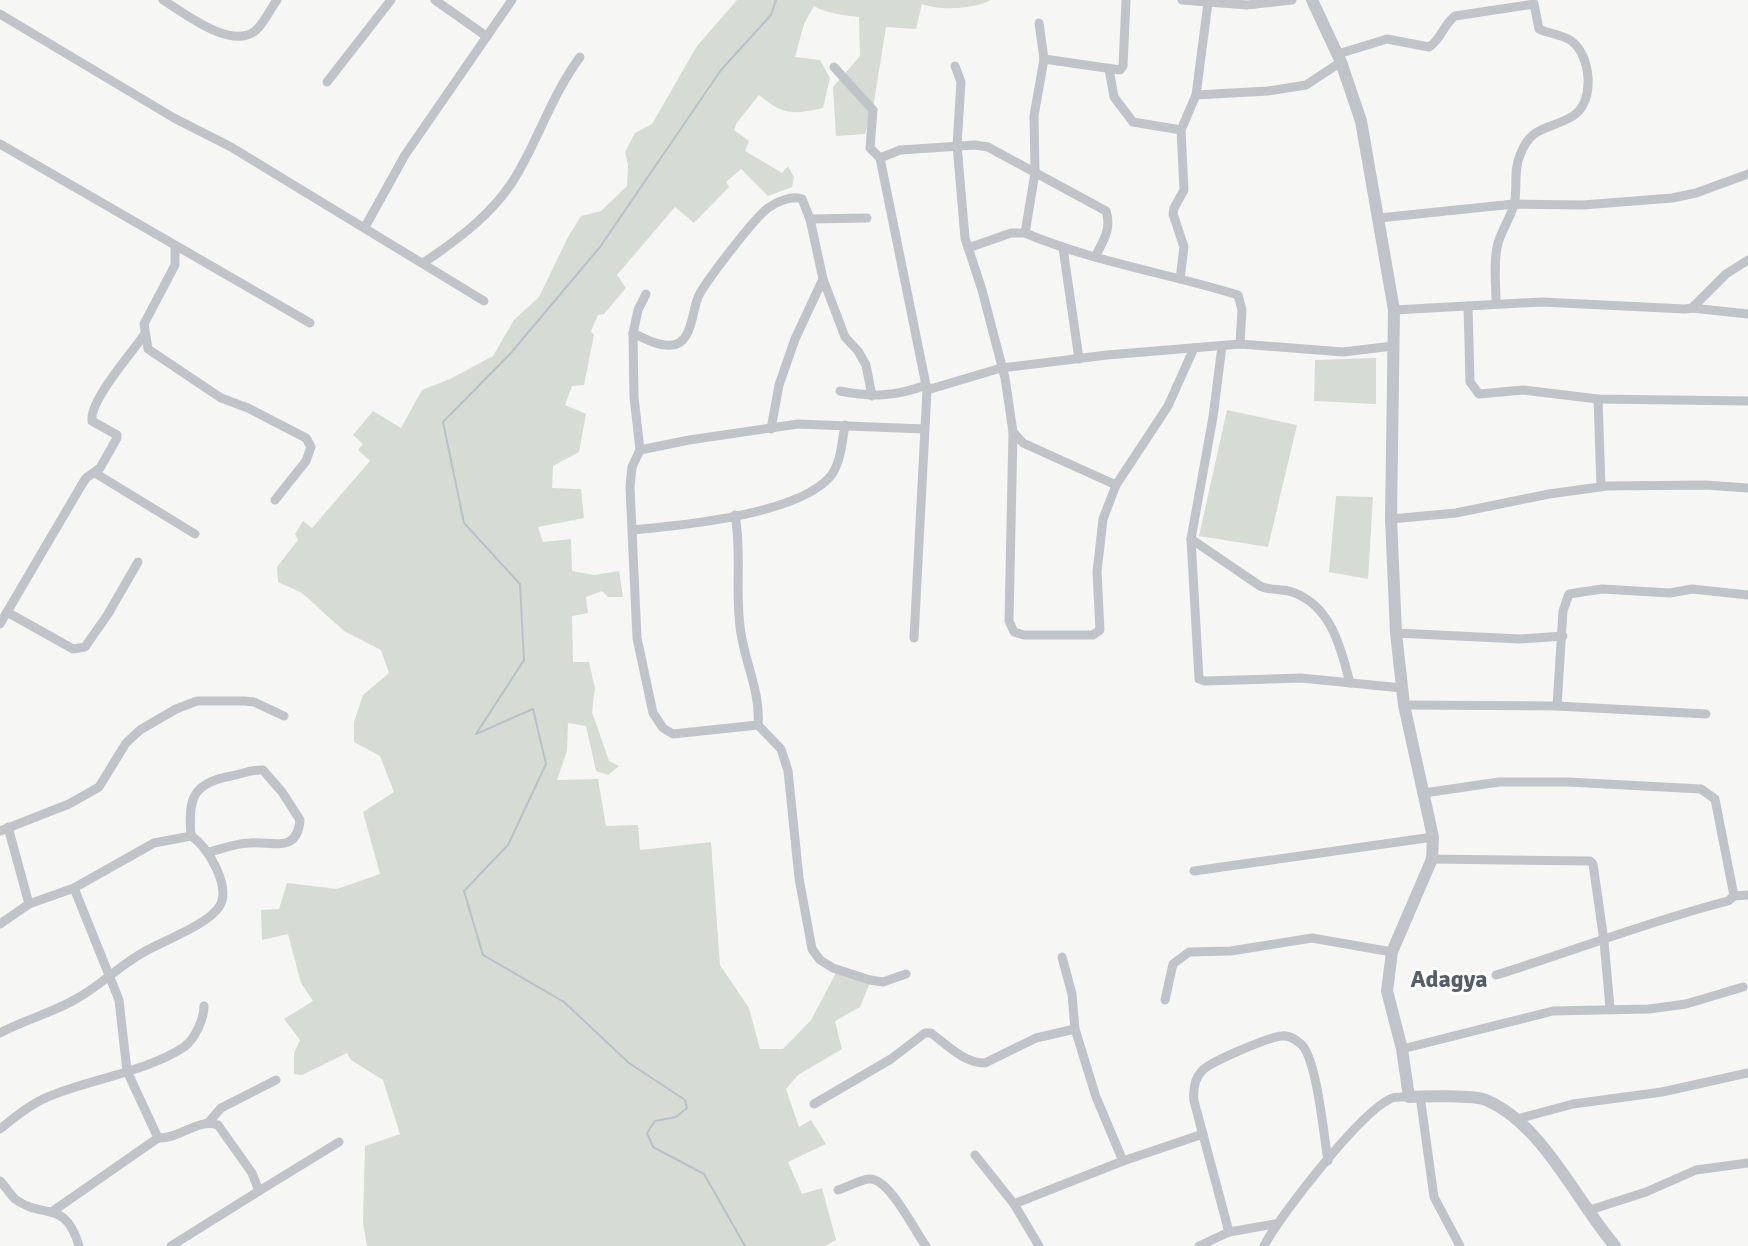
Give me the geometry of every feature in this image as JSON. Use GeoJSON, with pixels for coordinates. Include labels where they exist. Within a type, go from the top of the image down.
{"type":"FeatureCollection","features":[{"type":"Feature","properties":{"kind":"street"},"geometry":{"type":"LineString","coordinates":[[162,0],[220,35],[237,37],[257,30],[276,0]]}},
{"type":"Feature","properties":{"kind":"street"},"geometry":{"type":"LineString","coordinates":[[327,82],[391,0]]}},
{"type":"Feature","properties":{"kind":"street"},"geometry":{"type":"LineString","coordinates":[[435,0],[486,36]]}},
{"type":"Feature","properties":{"kind":"street"},"geometry":{"type":"LineString","coordinates":[[365,226],[405,155],[512,0]]}},
{"type":"Feature","properties":{"kind":"street"},"geometry":{"type":"LineString","coordinates":[[1044,59],[1120,70],[1123,66],[1126,0]]}},
{"type":"Feature","properties":{"kind":"street"},"geometry":{"type":"LineString","coordinates":[[1182,0],[1247,5],[1292,0]]}},
{"type":"Feature","properties":{"kind":"street"},"geometry":{"type":"LineString","coordinates":[[1312,0],[1339,58],[1361,121],[1394,310],[1391,519],[1396,633],[1404,705],[1433,837],[1432,859],[1392,952],[1387,991],[1414,1097],[1434,1197],[1460,1246]]}},
{"type":"Feature","properties":{"kind":"street"},"geometry":{"type":"LineString","coordinates":[[1196,95],[1268,91],[1306,85],[1339,58],[1387,39],[1429,47],[1434,44],[1445,23],[1455,16],[1535,2],[1539,29],[1570,40],[1579,49],[1585,61],[1588,78],[1586,98],[1580,111],[1573,116],[1530,135],[1516,166],[1514,204],[1496,255],[1496,302]]}},
{"type":"Feature","properties":{"kind":"street"},"geometry":{"type":"LineString","coordinates":[[1180,279],[1184,247],[1173,214],[1184,190],[1181,130],[1196,95],[1208,3]]}},
{"type":"Feature","properties":{"kind":"street"},"geometry":{"type":"LineString","coordinates":[[0,14],[174,118],[231,147],[365,226],[484,301]]}},
{"type":"Feature","properties":{"kind":"street"},"geometry":{"type":"LineString","coordinates":[[1025,233],[1035,173],[1034,116],[1044,59],[1039,23]]}},
{"type":"Feature","properties":{"kind":"street"},"geometry":{"type":"LineString","coordinates":[[423,263],[456,241],[490,210],[518,173],[563,81],[580,57]]}},
{"type":"Feature","properties":{"kind":"street"},"geometry":{"type":"LineString","coordinates":[[956,66],[961,82],[957,145],[963,228],[982,290],[1000,368],[1005,378],[1013,432],[1009,621],[1014,632],[1080,637],[1093,635],[1100,630],[1097,572],[1103,519],[1116,485],[1159,423],[1194,348]]}},
{"type":"Feature","properties":{"kind":"street"},"geometry":{"type":"LineString","coordinates":[[834,67],[873,110],[870,148],[880,158],[926,388],[914,638]]}},
{"type":"Feature","properties":{"kind":"street"},"geometry":{"type":"LineString","coordinates":[[1109,69],[1114,97],[1133,122],[1181,130]]}},
{"type":"Feature","properties":{"kind":"street"},"geometry":{"type":"LineString","coordinates":[[0,144],[310,323]]}},
{"type":"Feature","properties":{"kind":"street"},"geometry":{"type":"LineString","coordinates":[[880,158],[900,150],[957,145],[988,147],[1106,211],[1109,221],[1108,231],[1095,257]]}},
{"type":"Feature","properties":{"kind":"street"},"geometry":{"type":"LineString","coordinates":[[1379,218],[1514,204],[1583,205],[1672,198],[1696,193],[1748,174]]}},
{"type":"Feature","properties":{"kind":"street"},"geometry":{"type":"LineString","coordinates":[[633,333],[666,345],[675,345],[684,339],[699,295],[767,209],[796,197],[802,200],[810,219],[823,279],[845,337],[866,365],[872,396]]}},
{"type":"Feature","properties":{"kind":"street"},"geometry":{"type":"LineString","coordinates":[[810,219],[867,218]]}},
{"type":"Feature","properties":{"kind":"street"},"geometry":{"type":"LineString","coordinates":[[968,248],[1011,233],[1025,233],[1063,248],[1138,270],[1238,295],[1242,310],[1240,344]]}},
{"type":"Feature","properties":{"kind":"street"},"geometry":{"type":"LineString","coordinates":[[175,247],[175,265],[144,324],[148,349],[221,398],[248,408],[306,438],[311,447],[306,460],[275,500]]}},
{"type":"Feature","properties":{"kind":"street"},"geometry":{"type":"LineString","coordinates":[[1063,248],[1079,359]]}},
{"type":"Feature","properties":{"kind":"street"},"geometry":{"type":"LineString","coordinates":[[1692,308],[1726,274],[1748,260]]}},
{"type":"Feature","properties":{"kind":"street"},"geometry":{"type":"LineString","coordinates":[[771,429],[779,385],[823,279]]}},
{"type":"Feature","properties":{"kind":"street"},"geometry":{"type":"LineString","coordinates":[[646,294],[633,333],[634,397],[640,450],[632,467],[630,487],[637,638],[653,713],[663,728],[673,734],[758,725]]}},
{"type":"Feature","properties":{"kind":"street"},"geometry":{"type":"LineString","coordinates":[[1394,310],[1496,302],[1542,302],[1672,310],[1692,308],[1748,314]]}},
{"type":"Feature","properties":{"kind":"street"},"geometry":{"type":"LineString","coordinates":[[1468,306],[1470,382],[1474,390],[1491,394],[1523,390],[1598,399],[1748,401]]}},
{"type":"Feature","properties":{"kind":"street"},"geometry":{"type":"LineString","coordinates":[[0,624],[81,486],[95,473],[117,435],[92,421],[92,416],[104,390],[144,335]]}},
{"type":"Feature","properties":{"kind":"street"},"geometry":{"type":"LineString","coordinates":[[840,391],[872,396],[904,394],[1000,368],[1240,344],[1343,352],[1393,346]]}},
{"type":"Feature","properties":{"kind":"street"},"geometry":{"type":"LineString","coordinates":[[1222,346],[1213,417],[1191,538],[1199,679],[1205,681],[1301,678],[1402,688]]}},
{"type":"Feature","properties":{"kind":"street"},"geometry":{"type":"LineString","coordinates":[[1598,399],[1600,486]]}},
{"type":"Feature","properties":{"kind":"street"},"geometry":{"type":"LineString","coordinates":[[640,450],[689,440],[798,424],[924,429]]}},
{"type":"Feature","properties":{"kind":"street"},"geometry":{"type":"LineString","coordinates":[[633,530],[735,515],[789,502],[803,496],[830,477],[836,465],[845,425]]}},
{"type":"Feature","properties":{"kind":"street"},"geometry":{"type":"LineString","coordinates":[[1013,432],[1023,443],[1116,485]]}},
{"type":"Feature","properties":{"kind":"street"},"geometry":{"type":"LineString","coordinates":[[95,473],[195,534]]}},
{"type":"Feature","properties":{"kind":"street"},"geometry":{"type":"LineString","coordinates":[[1391,519],[1456,513],[1600,486],[1705,485],[1748,488]]}},
{"type":"Feature","properties":{"kind":"street"},"geometry":{"type":"LineString","coordinates":[[735,515],[740,547],[737,603],[740,629],[758,704],[758,725],[780,749],[788,771],[799,878],[812,949],[820,960],[833,968],[870,980],[883,982],[906,974]]}},
{"type":"Feature","properties":{"kind":"street"},"geometry":{"type":"LineString","coordinates":[[1191,538],[1260,586],[1268,590],[1293,592],[1321,610],[1341,646],[1350,683]]}},
{"type":"Feature","properties":{"kind":"street"},"geometry":{"type":"LineString","coordinates":[[8,612],[37,631],[73,649],[80,650],[85,647],[108,614],[138,562]]}},
{"type":"Feature","properties":{"kind":"street"},"geometry":{"type":"LineString","coordinates":[[1557,706],[1566,600],[1569,594],[1602,589],[1670,593],[1692,589],[1748,595]]}},
{"type":"Feature","properties":{"kind":"street"},"geometry":{"type":"LineString","coordinates":[[1396,633],[1520,639],[1563,636]]}},
{"type":"Feature","properties":{"kind":"street"},"geometry":{"type":"LineString","coordinates":[[29,904],[4,829],[69,804],[99,787],[126,743],[140,730],[176,709],[197,701],[244,701],[254,702],[284,716]]}},
{"type":"Feature","properties":{"kind":"street"},"geometry":{"type":"LineString","coordinates":[[1404,705],[1557,706],[1706,714]]}},
{"type":"Feature","properties":{"kind":"street"},"geometry":{"type":"LineString","coordinates":[[0,1033],[74,1001],[110,978],[142,952],[183,933],[219,908],[223,895],[209,852],[191,836],[189,808],[198,789],[218,778],[252,769],[263,770],[282,792],[300,820],[295,837],[287,843],[250,843],[209,852]]}},
{"type":"Feature","properties":{"kind":"street"},"geometry":{"type":"LineString","coordinates":[[1425,793],[1498,782],[1568,782],[1701,789],[1715,799],[1734,896]]}},
{"type":"Feature","properties":{"kind":"street"},"geometry":{"type":"LineString","coordinates":[[0,924],[29,904],[74,888],[154,843],[191,836]]}},
{"type":"Feature","properties":{"kind":"street"},"geometry":{"type":"LineString","coordinates":[[1194,871],[1433,837]]}},
{"type":"Feature","properties":{"kind":"street"},"geometry":{"type":"LineString","coordinates":[[1432,859],[1590,861],[1593,864],[1604,941],[1610,1008]]}},
{"type":"Feature","properties":{"kind":"street"},"geometry":{"type":"LineString","coordinates":[[74,888],[119,1000],[127,1071],[159,1138]]}},
{"type":"Feature","properties":{"kind":"street"},"geometry":{"type":"LineString","coordinates":[[1496,975],[1604,941],[1669,916],[1728,901],[1734,896],[1748,895]]}},
{"type":"Feature","properties":{"kind":"street"},"geometry":{"type":"LineString","coordinates":[[1165,1000],[1173,964],[1189,952],[1231,951],[1312,938],[1392,952]]}},
{"type":"Feature","properties":{"kind":"street"},"geometry":{"type":"LineString","coordinates":[[1062,957],[1072,994],[1075,1029],[1110,1136],[1123,1161]]}},
{"type":"Feature","properties":{"kind":"street"},"geometry":{"type":"LineString","coordinates":[[1402,1049],[1553,1011],[1648,1009],[1686,1004],[1743,987]]}},
{"type":"Feature","properties":{"kind":"street"},"geometry":{"type":"LineString","coordinates":[[0,1129],[47,1097],[92,1080],[127,1071],[186,1046],[204,1014],[204,1006]]}},
{"type":"Feature","properties":{"kind":"street"},"geometry":{"type":"LineString","coordinates":[[814,1104],[891,1059],[925,1033],[931,1033],[963,1057],[976,1063],[985,1063],[1036,1038],[1075,1029]]}},
{"type":"Feature","properties":{"kind":"street"},"geometry":{"type":"LineString","coordinates":[[1229,1232],[1194,1092],[1202,1070],[1263,1041],[1283,1035],[1291,1037],[1308,1053],[1320,1107],[1328,1161]]}},
{"type":"Feature","properties":{"kind":"street"},"geometry":{"type":"LineString","coordinates":[[1516,1119],[1573,1104],[1662,1092],[1748,1073]]}},
{"type":"Feature","properties":{"kind":"street"},"geometry":{"type":"LineString","coordinates":[[53,1211],[159,1138],[171,1138],[209,1122],[221,1108],[276,1080]]}},
{"type":"Feature","properties":{"kind":"street"},"geometry":{"type":"LineString","coordinates":[[1264,1246],[1275,1224],[1369,1114],[1392,1098],[1414,1097],[1485,1099],[1516,1119],[1555,1163],[1612,1245]]}},
{"type":"Feature","properties":{"kind":"street"},"geometry":{"type":"LineString","coordinates":[[209,1122],[218,1125],[224,1131],[252,1173],[259,1191]]}},
{"type":"Feature","properties":{"kind":"street"},"geometry":{"type":"LineString","coordinates":[[1014,1204],[1123,1161],[1203,1134]]}},
{"type":"Feature","properties":{"kind":"street"},"geometry":{"type":"LineString","coordinates":[[171,1246],[339,1142]]}},
{"type":"Feature","properties":{"kind":"street"},"geometry":{"type":"LineString","coordinates":[[975,1155],[1014,1204],[1039,1246]]}},
{"type":"Feature","properties":{"kind":"street"},"geometry":{"type":"LineString","coordinates":[[1587,1211],[1646,1192],[1696,1170],[1748,1163]]}},
{"type":"Feature","properties":{"kind":"street"},"geometry":{"type":"LineString","coordinates":[[838,1190],[871,1179],[878,1181],[900,1203],[926,1246]]}},
{"type":"Feature","properties":{"kind":"street"},"geometry":{"type":"LineString","coordinates":[[0,1181],[16,1199],[53,1211],[68,1221],[79,1246]]}},
{"type":"Feature","properties":{"kind":"street"},"geometry":{"type":"LineString","coordinates":[[1199,1246],[1229,1232],[1275,1224]]}},
{"type":"Feature","properties":{"kind":"shaded area"},"geometry":{"type":"Polygon","coordinates":[[[737,0],[991,0],[957,8],[938,8],[922,4],[916,29],[886,27],[874,102],[865,134],[836,136],[833,87],[860,56],[859,17],[842,15],[814,6],[804,24],[795,57],[820,60],[830,78],[823,108],[789,112],[759,95],[736,124],[734,130],[749,141],[745,151],[782,173],[788,166],[794,177],[792,187],[768,196],[741,169],[726,182],[729,187],[694,223],[675,207],[617,275],[626,288],[604,314],[598,315],[591,331],[594,335],[584,385],[572,386],[565,405],[586,414],[579,452],[553,466],[552,488],[581,489],[584,518],[538,527],[543,542],[571,539],[572,571],[594,575],[619,571],[623,597],[608,597],[602,591],[586,597],[588,613],[572,616],[573,662],[589,662],[595,688],[592,712],[609,761],[619,766],[608,775],[596,771],[586,726],[568,723],[567,751],[557,780],[598,779],[606,826],[638,825],[640,850],[711,842],[720,965],[749,1008],[760,1049],[783,1049],[811,1020],[836,973],[870,983],[860,1007],[835,1021],[842,1049],[798,1075],[786,1089],[799,1127],[811,1120],[826,1144],[788,1162],[802,1194],[822,1188],[836,1240],[825,1246],[367,1246],[363,1223],[365,1146],[400,1134],[383,1080],[351,1060],[347,1053],[302,1075],[294,1074],[294,1053],[300,1040],[284,1019],[313,1001],[301,983],[288,934],[262,940],[261,910],[279,909],[287,883],[337,889],[380,874],[363,812],[394,792],[380,756],[354,742],[354,722],[363,695],[389,673],[381,650],[344,631],[302,593],[278,582],[277,567],[298,540],[295,534],[303,521],[312,528],[370,461],[358,450],[363,444],[353,435],[373,411],[401,428],[422,390],[450,379],[493,356],[514,320],[539,297],[568,237],[581,216],[601,211],[627,186],[628,165],[625,152],[635,133],[652,124],[697,46],[737,0]]]}},
{"type":"Feature","properties":{"kind":"shaded area"},"geometry":{"type":"Polygon","coordinates":[[[1376,358],[1376,404],[1314,401],[1315,360],[1376,358]]]}},
{"type":"Feature","properties":{"kind":"shaded area"},"geometry":{"type":"Polygon","coordinates":[[[1227,410],[1297,425],[1268,547],[1199,536],[1227,410]]]}},
{"type":"Feature","properties":{"kind":"shaded area"},"geometry":{"type":"Polygon","coordinates":[[[1336,496],[1373,497],[1368,579],[1329,572],[1336,496]]]}},
{"type":"Feature","properties":{"kind":"waterway"},"geometry":{"type":"LineString","coordinates":[[745,1246],[704,1174],[653,1147],[647,1133],[655,1121],[676,1117],[687,1108],[685,1100],[629,1063],[564,1002],[483,955],[464,891],[508,845],[546,764],[533,709],[476,734],[524,660],[520,584],[464,523],[443,422],[510,354],[600,247],[721,70],[771,15],[776,0]]}},
{"type":"Feature","properties":{"kind":"district","name":"Adagya"},"geometry":{"type":"Point","coordinates":[1449,979]}}]}
